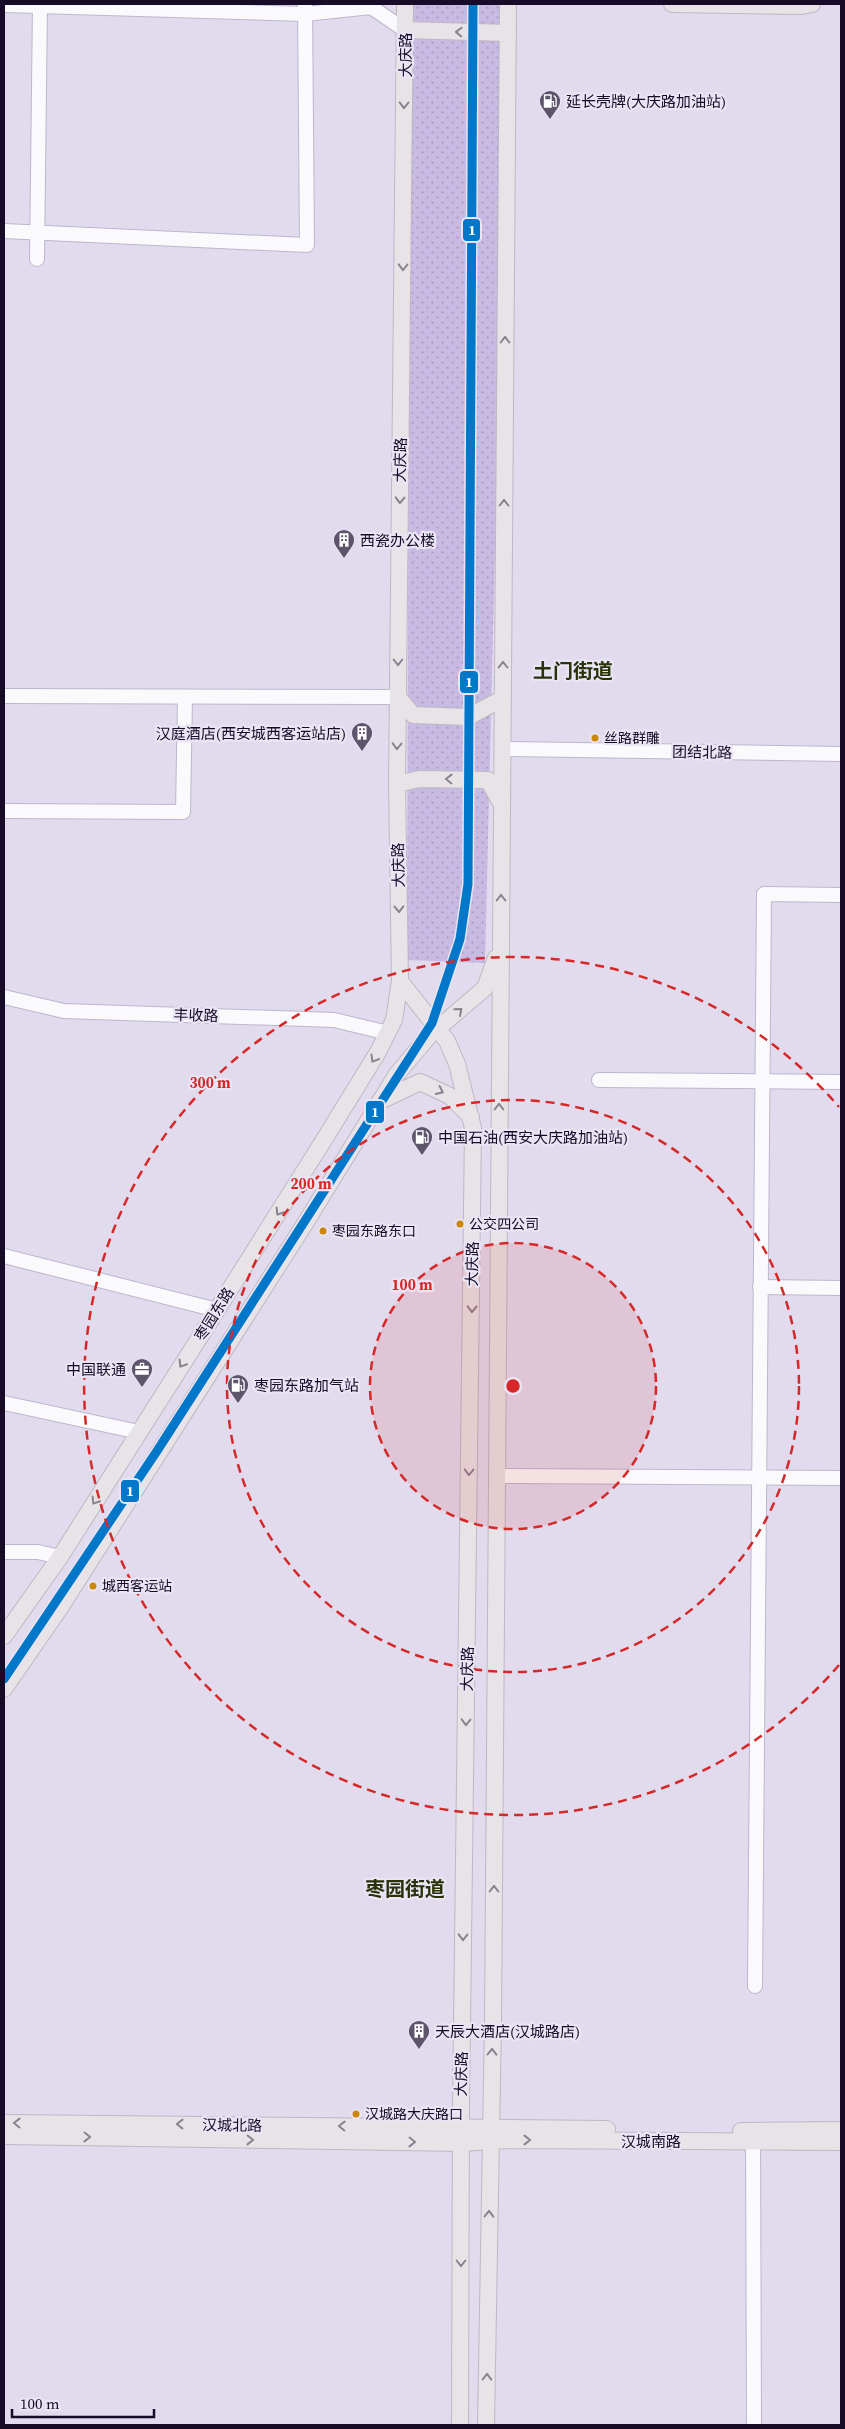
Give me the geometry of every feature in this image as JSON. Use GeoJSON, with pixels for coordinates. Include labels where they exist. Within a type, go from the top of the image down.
{"type":"FeatureCollection","features":[{"type":"Feature","properties":{"kind":"main road","name":"大庆路"},"geometry":{"type":"LineString","coordinates":[[405,4],[397,784],[400,980],[438,1028],[457,1064],[472,1118],[473,1173],[461,2135],[460,2425]]}},
{"type":"Feature","properties":{"kind":"main road","name":"大庆路"},"geometry":{"type":"LineString","coordinates":[[486,2425],[497,1476],[508,4]]}},
{"type":"Feature","properties":{"kind":"main road"},"geometry":{"type":"LineString","coordinates":[[672,4],[802,6],[812,4]]}},
{"type":"Feature","properties":{"kind":"main road"},"geometry":{"type":"LineString","coordinates":[[405,30],[508,33]]}},
{"type":"Feature","properties":{"kind":"main road"},"geometry":{"type":"LineString","coordinates":[[398,698],[413,715],[468,717],[502,699]]}},
{"type":"Feature","properties":{"kind":"main road"},"geometry":{"type":"LineString","coordinates":[[397,784],[419,779],[488,780],[501,803]]}},
{"type":"Feature","properties":{"kind":"main road","name":"枣园东路"},"geometry":{"type":"LineString","coordinates":[[4,1689],[60,1608],[306,1222],[397,1074],[428,1036],[485,988],[500,946]]}},
{"type":"Feature","properties":{"kind":"main road","name":"枣园东路"},"geometry":{"type":"LineString","coordinates":[[4,1636],[60,1557],[327,1135],[394,1020],[400,980]]}},
{"type":"Feature","properties":{"kind":"main road"},"geometry":{"type":"LineString","coordinates":[[380,1101],[420,1082],[450,1096],[472,1118]]}},
{"type":"Feature","properties":{"kind":"main road"},"geometry":{"type":"LineString","coordinates":[[473,1173],[499,1173]]}},
{"type":"Feature","properties":{"kind":"main road","name":"汉城北路"},"geometry":{"type":"LineString","coordinates":[[4,2123],[461,2135]]}},
{"type":"Feature","properties":{"kind":"main road","name":"汉城南路"},"geometry":{"type":"LineString","coordinates":[[753,2136],[841,2130]]}},
{"type":"Feature","properties":{"kind":"main road","name":"汉城北路"},"geometry":{"type":"LineString","coordinates":[[4,2136],[461,2135]]}},
{"type":"Feature","properties":{"kind":"main road","name":"汉城南路"},"geometry":{"type":"LineString","coordinates":[[461,2135],[753,2136],[841,2142]]}},
{"type":"Feature","properties":{"kind":"street"},"geometry":{"type":"LineString","coordinates":[[4,5],[305,9],[371,7],[405,30]]}},
{"type":"Feature","properties":{"kind":"street"},"geometry":{"type":"LineString","coordinates":[[37,259],[40,5]]}},
{"type":"Feature","properties":{"kind":"street"},"geometry":{"type":"LineString","coordinates":[[4,231],[38,231],[307,245],[305,9]]}},
{"type":"Feature","properties":{"kind":"street"},"geometry":{"type":"LineString","coordinates":[[4,696],[398,698]]}},
{"type":"Feature","properties":{"kind":"street"},"geometry":{"type":"LineString","coordinates":[[4,811],[183,812],[185,697]]}},
{"type":"Feature","properties":{"kind":"street","name":"团结北路"},"geometry":{"type":"LineString","coordinates":[[502,749],[841,754]]}},
{"type":"Feature","properties":{"kind":"street"},"geometry":{"type":"LineString","coordinates":[[755,1986],[764,894],[841,895]]}},
{"type":"Feature","properties":{"kind":"street","name":"丰收路"},"geometry":{"type":"LineString","coordinates":[[4,997],[64,1011],[334,1020],[388,1032]]}},
{"type":"Feature","properties":{"kind":"street"},"geometry":{"type":"LineString","coordinates":[[599,1080],[841,1082]]}},
{"type":"Feature","properties":{"kind":"street"},"geometry":{"type":"LineString","coordinates":[[4,1256],[217,1310]]}},
{"type":"Feature","properties":{"kind":"street"},"geometry":{"type":"LineString","coordinates":[[760,1286],[841,1288]]}},
{"type":"Feature","properties":{"kind":"street"},"geometry":{"type":"LineString","coordinates":[[4,1403],[139,1432]]}},
{"type":"Feature","properties":{"kind":"street"},"geometry":{"type":"LineString","coordinates":[[497,1476],[841,1478]]}},
{"type":"Feature","properties":{"kind":"street"},"geometry":{"type":"LineString","coordinates":[[4,1552],[38,1552],[60,1557]]}},
{"type":"Feature","properties":{"kind":"street"},"geometry":{"type":"LineString","coordinates":[[753,2136],[754,2425]]}},
{"type":"Feature","properties":{"kind":"shaded area"},"geometry":{"type":"Polygon","coordinates":[[[410,4],[508,4],[485,963],[407,960],[410,4]]]}},
{"type":"Feature","properties":{"kind":"transit line","name":"1"},"geometry":{"type":"LineString","coordinates":[[4,1679],[157,1451],[432,1023],[460,939],[468,884],[473,4]]}},
{"type":"Feature","properties":{"kind":"place","name":"延长壳牌(大庆路加油站)"},"geometry":{"type":"Point","coordinates":[550,120]}},
{"type":"Feature","properties":{"kind":"place","name":"西瓷办公楼"},"geometry":{"type":"Point","coordinates":[344,559]}},
{"type":"Feature","properties":{"kind":"place","name":"丝路群雕"},"geometry":{"type":"Point","coordinates":[595,738]}},
{"type":"Feature","properties":{"kind":"place","name":"汉庭酒店(西安城西客运站店)"},"geometry":{"type":"Point","coordinates":[362,752]}},
{"type":"Feature","properties":{"kind":"place","name":"中国石油(西安大庆路加油站)"},"geometry":{"type":"Point","coordinates":[422,1156]}},
{"type":"Feature","properties":{"kind":"place","name":"公交四公司"},"geometry":{"type":"Point","coordinates":[460,1224]}},
{"type":"Feature","properties":{"kind":"place","name":"枣园东路东口"},"geometry":{"type":"Point","coordinates":[323,1231]}},
{"type":"Feature","properties":{"kind":"place","name":"中国联通"},"geometry":{"type":"Point","coordinates":[142,1388]}},
{"type":"Feature","properties":{"kind":"place","name":"枣园东路加气站"},"geometry":{"type":"Point","coordinates":[238,1404]}},
{"type":"Feature","properties":{"kind":"place","name":"城西客运站"},"geometry":{"type":"Point","coordinates":[93,1586]}},
{"type":"Feature","properties":{"kind":"place","name":"天辰大酒店(汉城路店)"},"geometry":{"type":"Point","coordinates":[419,2050]}},
{"type":"Feature","properties":{"kind":"place","name":"汉城路大庆路口"},"geometry":{"type":"Point","coordinates":[356,2114]}},
{"type":"Feature","properties":{"kind":"district","name":"土门街道"},"geometry":{"type":"Point","coordinates":[573,671]}},
{"type":"Feature","properties":{"kind":"district","name":"枣园街道"},"geometry":{"type":"Point","coordinates":[405,1889]}}]}
